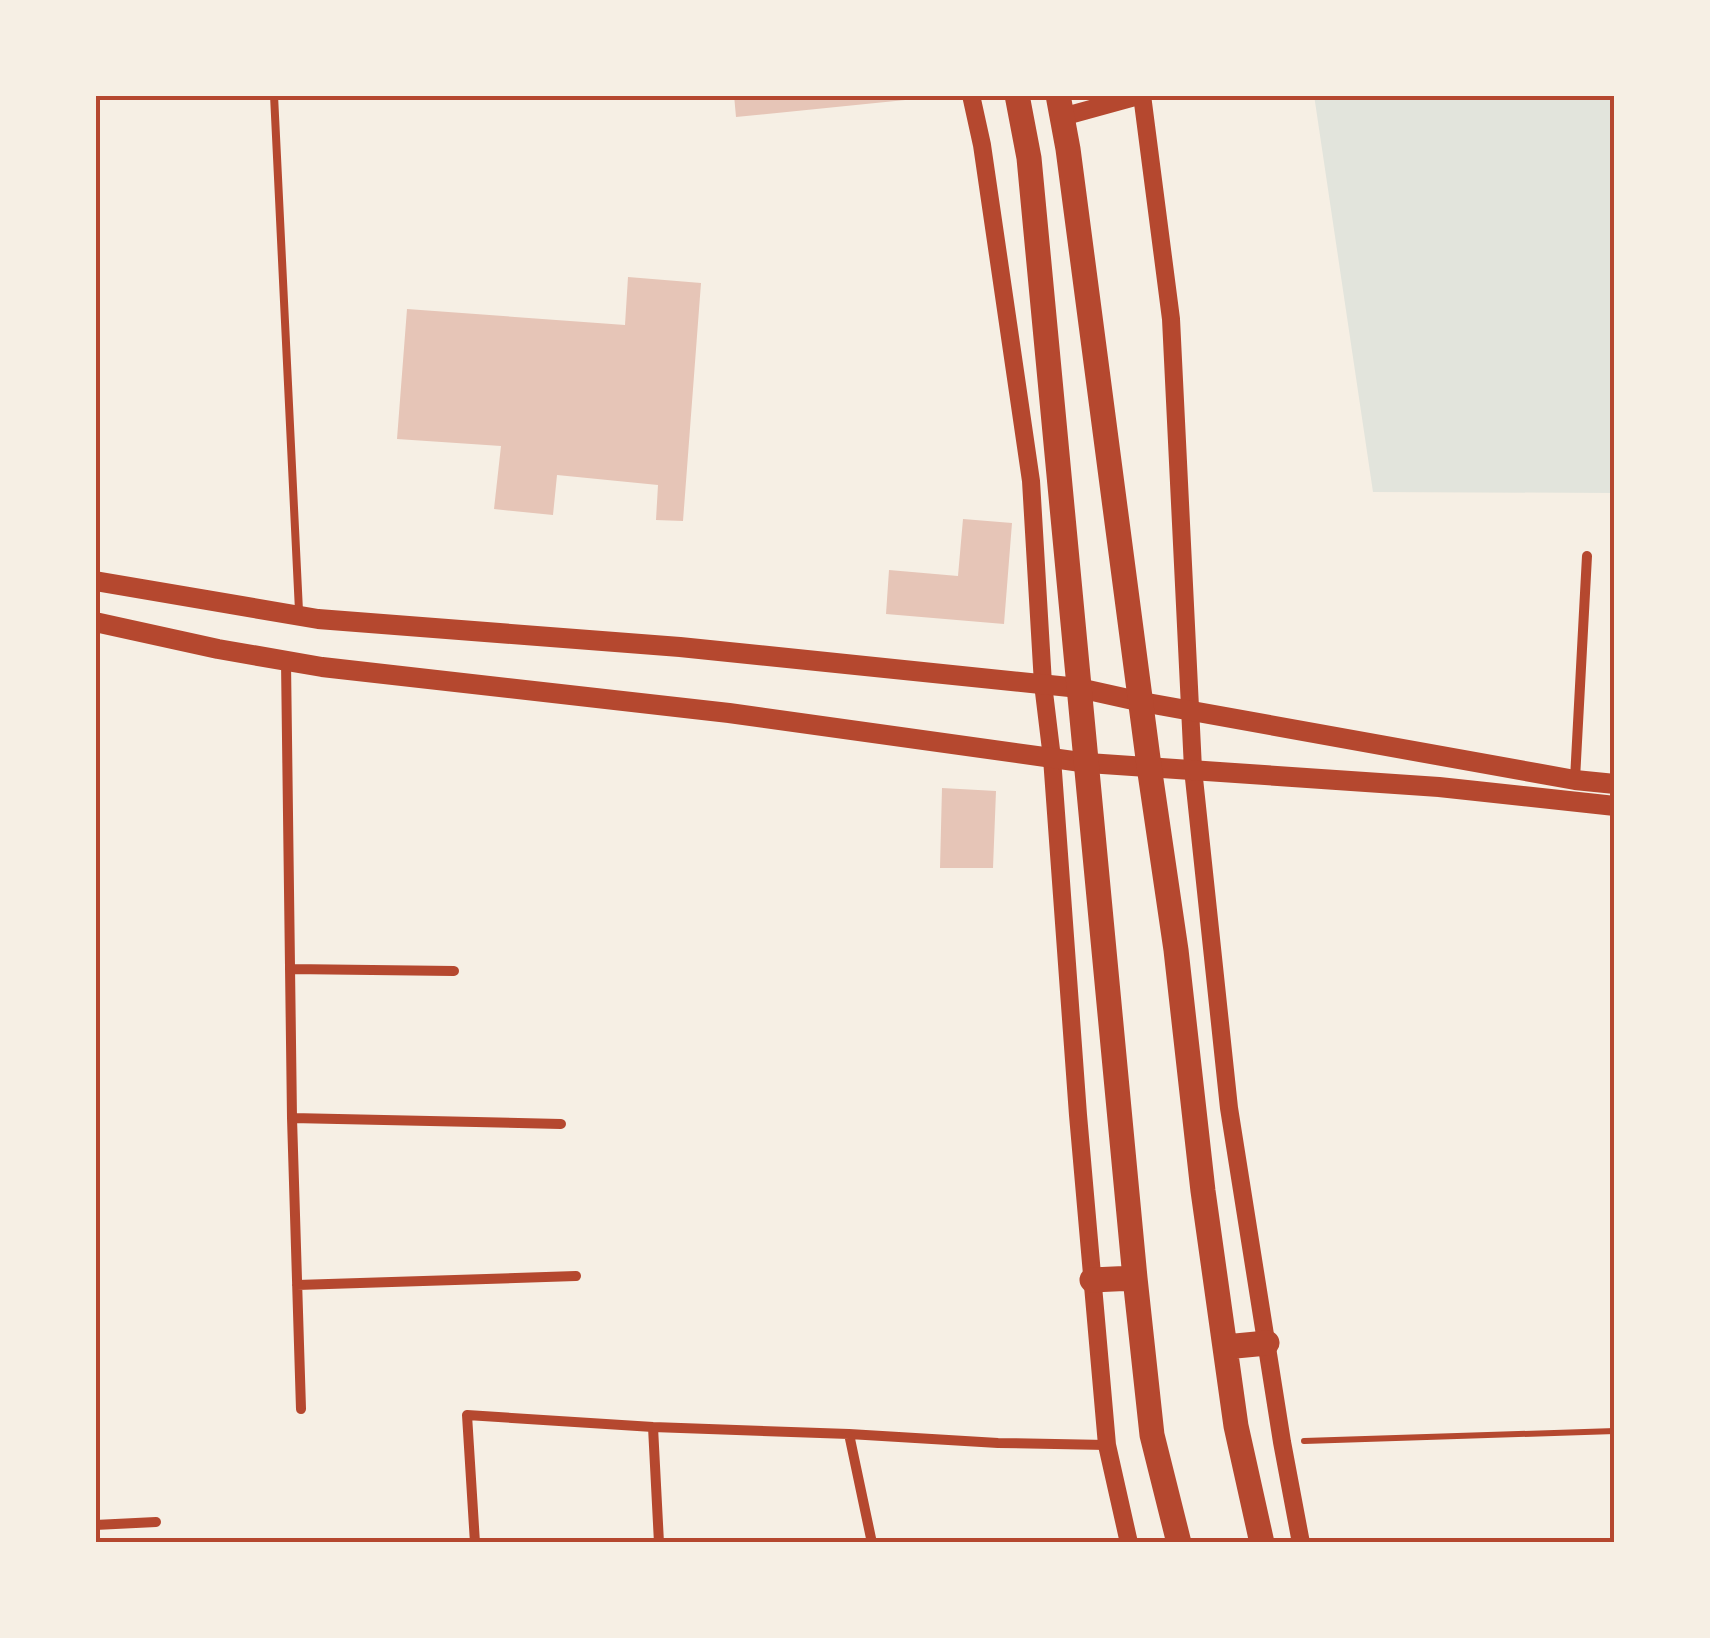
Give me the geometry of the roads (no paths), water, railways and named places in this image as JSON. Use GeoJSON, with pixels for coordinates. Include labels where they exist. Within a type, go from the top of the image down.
{"type":"FeatureCollection","features":[{"type":"Feature","properties":{"kind":"highway"},"geometry":{"type":"LineString","coordinates":[[1016,95],[1029,158],[1152,1434],[1179,1543]]}},
{"type":"Feature","properties":{"kind":"highway"},"geometry":{"type":"LineString","coordinates":[[1060,106],[1176,950],[1203,1192],[1236,1426],[1262,1543]]}},
{"type":"Feature","properties":{"kind":"highway"},"geometry":{"type":"LineString","coordinates":[[1092,1280],[1135,1278]]}},
{"type":"Feature","properties":{"kind":"highway"},"geometry":{"type":"LineString","coordinates":[[1225,1348],[1268,1344]]}},
{"type":"Feature","properties":{"kind":"main road"},"geometry":{"type":"LineString","coordinates":[[95,581],[299,616],[680,647],[1079,688],[1575,780],[1615,784]]}},
{"type":"Feature","properties":{"kind":"main road"},"geometry":{"type":"LineString","coordinates":[[95,622],[286,661],[729,713],[1088,763],[1439,787],[1615,806]]}},
{"type":"Feature","properties":{"kind":"street"},"geometry":{"type":"LineString","coordinates":[[971,95],[982,145],[1030,480],[1043,684],[1107,1445],[1129,1543]]}},
{"type":"Feature","properties":{"kind":"street"},"geometry":{"type":"LineString","coordinates":[[1060,106],[1142,95],[1171,319],[1192,769],[1230,1108],[1301,1543]]}},
{"type":"Feature","properties":{"kind":"street"},"geometry":{"type":"LineString","coordinates":[[1575,780],[1587,556]]}},
{"type":"Feature","properties":{"kind":"street"},"geometry":{"type":"LineString","coordinates":[[286,661],[292,1118],[301,1409]]}},
{"type":"Feature","properties":{"kind":"street"},"geometry":{"type":"LineString","coordinates":[[290,968],[454,971]]}},
{"type":"Feature","properties":{"kind":"street"},"geometry":{"type":"LineString","coordinates":[[292,1118],[561,1124]]}},
{"type":"Feature","properties":{"kind":"street"},"geometry":{"type":"LineString","coordinates":[[297,1285],[576,1276]]}},
{"type":"Feature","properties":{"kind":"street"},"geometry":{"type":"LineString","coordinates":[[475,1543],[467,1415],[653,1427],[1107,1445]]}},
{"type":"Feature","properties":{"kind":"street"},"geometry":{"type":"LineString","coordinates":[[653,1427],[659,1543]]}},
{"type":"Feature","properties":{"kind":"street"},"geometry":{"type":"LineString","coordinates":[[849,1434],[872,1543]]}},
{"type":"Feature","properties":{"kind":"street"},"geometry":{"type":"LineString","coordinates":[[95,1525],[156,1522]]}},
{"type":"Feature","properties":{"kind":"lane"},"geometry":{"type":"LineString","coordinates":[[274,95],[299,616]]}}]}
